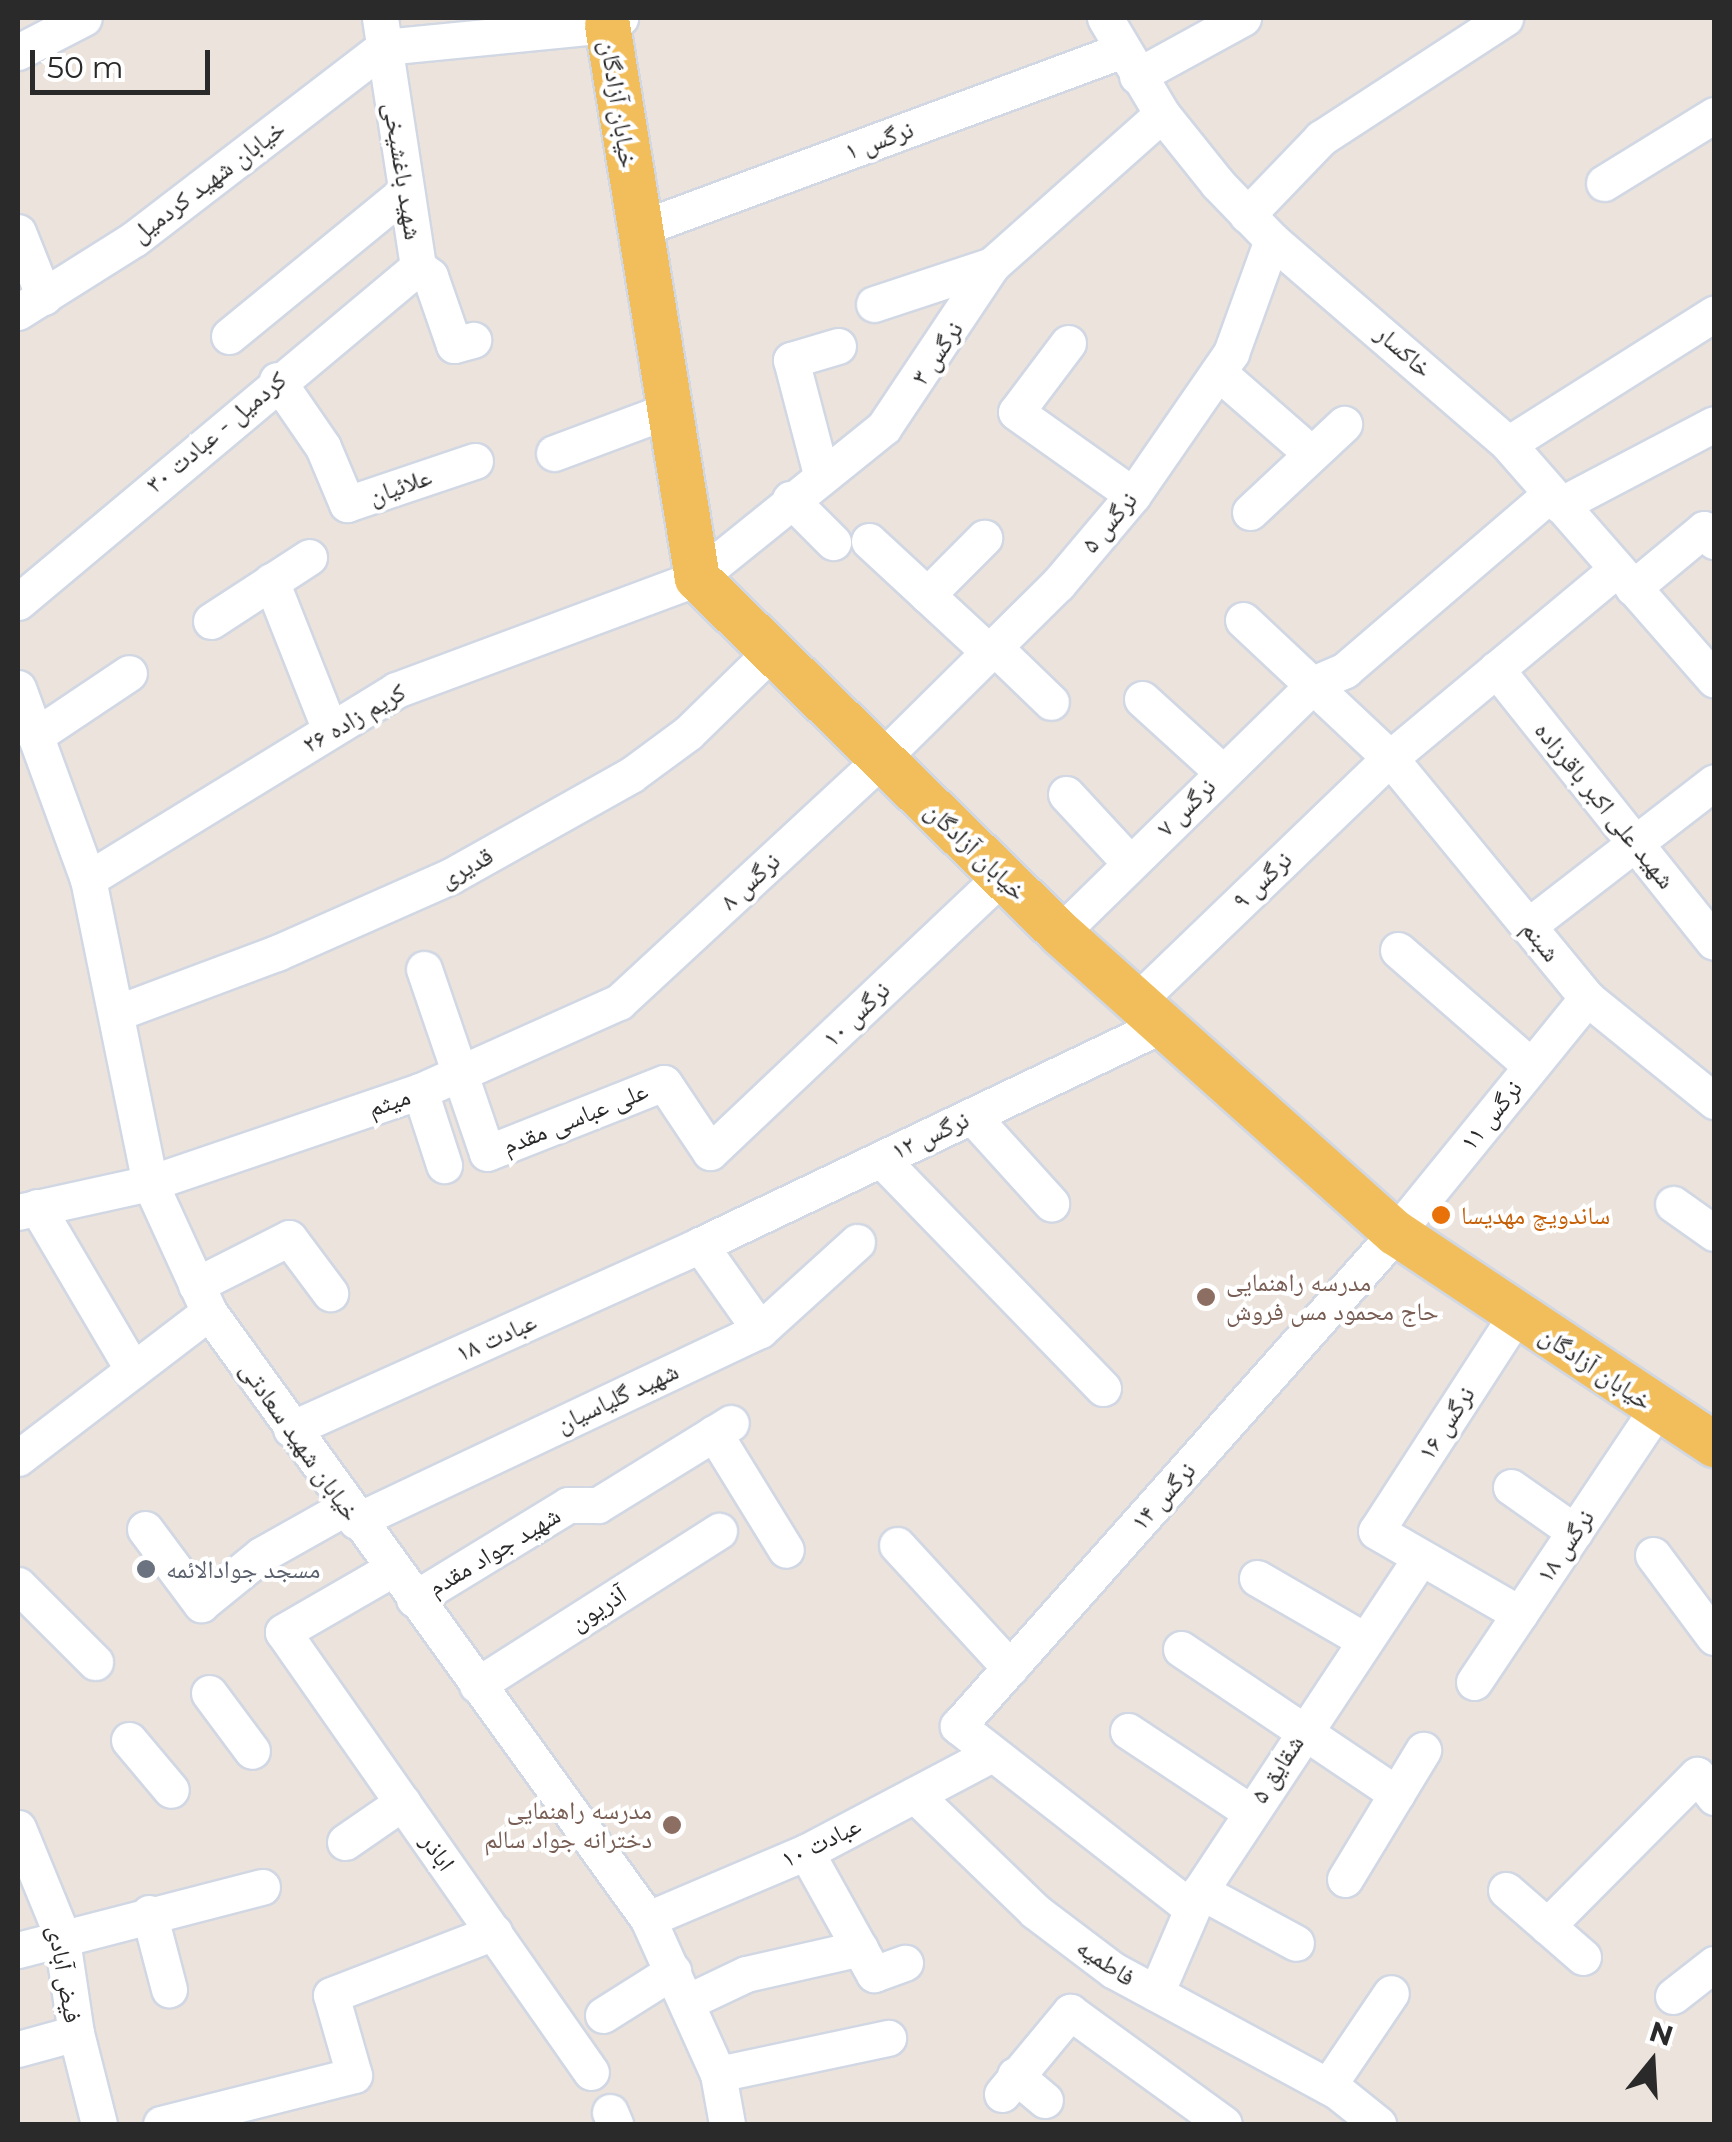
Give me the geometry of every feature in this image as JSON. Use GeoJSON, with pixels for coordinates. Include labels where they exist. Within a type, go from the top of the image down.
{"type":"FeatureCollection","features":[{"type":"Feature","properties":{"kind":"main road","name":"خیابان آزادگان"},"geometry":{"type":"LineString","coordinates":[[614,21],[639,229],[697,578],[1060,933],[1396,1233],[1657,1410],[1714,1444]]}},
{"type":"Feature","properties":{"kind":"street"},"geometry":{"type":"LineString","coordinates":[[18,52],[84,18]]}},
{"type":"Feature","properties":{"kind":"street","name":"خاکسار"},"geometry":{"type":"LineString","coordinates":[[1104,18],[1128,64],[1162,114],[1260,228],[1508,444],[1714,679]]}},
{"type":"Feature","properties":{"kind":"street","name":"نرگس ۱"},"geometry":{"type":"LineString","coordinates":[[639,229],[1128,64],[1242,18]]}},
{"type":"Feature","properties":{"kind":"street"},"geometry":{"type":"LineString","coordinates":[[1260,228],[1321,138],[1505,18]]}},
{"type":"Feature","properties":{"kind":"street"},"geometry":{"type":"LineString","coordinates":[[382,32],[614,21]]}},
{"type":"Feature","properties":{"kind":"street","name":"شهید باغشیخی"},"geometry":{"type":"LineString","coordinates":[[382,32],[418,267],[430,276],[463,343]]}},
{"type":"Feature","properties":{"kind":"street","name":"خیابان شهید کردمیل"},"geometry":{"type":"LineString","coordinates":[[26,307],[134,239],[382,32]]}},
{"type":"Feature","properties":{"kind":"street","name":"نرگس ۳"},"geometry":{"type":"LineString","coordinates":[[697,578],[790,499],[884,427],[950,336],[992,264],[1162,114]]}},
{"type":"Feature","properties":{"kind":"street"},"geometry":{"type":"LineString","coordinates":[[1604,183],[1714,114]]}},
{"type":"Feature","properties":{"kind":"street"},"geometry":{"type":"LineString","coordinates":[[229,336],[406,190]]}},
{"type":"Feature","properties":{"kind":"street","name":"نرگس ۵"},"geometry":{"type":"LineString","coordinates":[[881,759],[991,650],[1133,495],[1219,373],[1260,228]]}},
{"type":"Feature","properties":{"kind":"street"},"geometry":{"type":"LineString","coordinates":[[18,232],[26,307]]}},
{"type":"Feature","properties":{"kind":"street"},"geometry":{"type":"LineString","coordinates":[[874,304],[992,264]]}},
{"type":"Feature","properties":{"kind":"street","name":"کردمیل - عبادت ۳۰"},"geometry":{"type":"LineString","coordinates":[[18,602],[277,380],[418,267]]}},
{"type":"Feature","properties":{"kind":"street"},"geometry":{"type":"LineString","coordinates":[[1508,444],[1714,314]]}},
{"type":"Feature","properties":{"kind":"street"},"geometry":{"type":"LineString","coordinates":[[1068,343],[1016,412],[1133,495]]}},
{"type":"Feature","properties":{"kind":"street"},"geometry":{"type":"LineString","coordinates":[[821,474],[792,360],[838,346]]}},
{"type":"Feature","properties":{"kind":"street"},"geometry":{"type":"LineString","coordinates":[[1219,373],[1312,454]]}},
{"type":"Feature","properties":{"kind":"street","name":"علائیان"},"geometry":{"type":"LineString","coordinates":[[277,380],[324,446],[347,504],[475,461]]}},
{"type":"Feature","properties":{"kind":"street"},"geometry":{"type":"LineString","coordinates":[[554,452],[669,410]]}},
{"type":"Feature","properties":{"kind":"street"},"geometry":{"type":"LineString","coordinates":[[1250,512],[1344,424]]}},
{"type":"Feature","properties":{"kind":"street","name":"نرگس ۷"},"geometry":{"type":"LineString","coordinates":[[1060,933],[1315,683],[1345,670],[1555,499],[1714,424]]}},
{"type":"Feature","properties":{"kind":"street"},"geometry":{"type":"LineString","coordinates":[[790,499],[833,542]]}},
{"type":"Feature","properties":{"kind":"street","name":"نرگس ۹"},"geometry":{"type":"LineString","coordinates":[[1147,1014],[1390,758],[1496,668],[1704,529],[1714,541]]}},
{"type":"Feature","properties":{"kind":"street"},"geometry":{"type":"LineString","coordinates":[[927,594],[984,538]]}},
{"type":"Feature","properties":{"kind":"street"},"geometry":{"type":"LineString","coordinates":[[869,541],[1051,702]]}},
{"type":"Feature","properties":{"kind":"street"},"geometry":{"type":"LineString","coordinates":[[211,620],[309,556]]}},
{"type":"Feature","properties":{"kind":"street","name":"کریم زاده ۲۶"},"geometry":{"type":"LineString","coordinates":[[88,879],[396,690],[697,578]]}},
{"type":"Feature","properties":{"kind":"street"},"geometry":{"type":"LineString","coordinates":[[271,581],[330,730]]}},
{"type":"Feature","properties":{"kind":"street","name":"شبنم"},"geometry":{"type":"LineString","coordinates":[[1243,620],[1315,683],[1390,758],[1586,998],[1714,1101]]}},
{"type":"Feature","properties":{"kind":"street","name":"قدیری"},"geometry":{"type":"LineString","coordinates":[[119,1012],[277,953],[451,876],[631,774],[688,734],[772,652]]}},
{"type":"Feature","properties":{"kind":"street","name":"شهید علی اکبر باقرزاده"},"geometry":{"type":"LineString","coordinates":[[1496,668],[1714,942]]}},
{"type":"Feature","properties":{"kind":"street"},"geometry":{"type":"LineString","coordinates":[[35,736],[128,673]]}},
{"type":"Feature","properties":{"kind":"street","name":"خیابان شهید سعادتی"},"geometry":{"type":"LineString","coordinates":[[18,688],[88,879],[119,1012],[150,1183],[202,1298],[291,1429],[648,1919],[718,2074],[727,2124]]}},
{"type":"Feature","properties":{"kind":"street"},"geometry":{"type":"LineString","coordinates":[[1142,700],[1222,771]]}},
{"type":"Feature","properties":{"kind":"street","name":"نرگس ۸"},"geometry":{"type":"LineString","coordinates":[[619,1002],[881,759]]}},
{"type":"Feature","properties":{"kind":"street"},"geometry":{"type":"LineString","coordinates":[[1528,926],[1714,782]]}},
{"type":"Feature","properties":{"kind":"street"},"geometry":{"type":"LineString","coordinates":[[1066,794],[1130,863]]}},
{"type":"Feature","properties":{"kind":"street","name":"نرگس ۱۰"},"geometry":{"type":"LineString","coordinates":[[710,1152],[1002,876]]}},
{"type":"Feature","properties":{"kind":"street"},"geometry":{"type":"LineString","coordinates":[[1398,950],[1530,1066]]}},
{"type":"Feature","properties":{"kind":"street"},"geometry":{"type":"LineString","coordinates":[[424,969],[463,1072]]}},
{"type":"Feature","properties":{"kind":"street","name":"نرگس ۱۱"},"geometry":{"type":"LineString","coordinates":[[1396,1233],[1586,998]]}},
{"type":"Feature","properties":{"kind":"street","name":"میثم"},"geometry":{"type":"LineString","coordinates":[[27,1210],[150,1183],[420,1091],[619,1002]]}},
{"type":"Feature","properties":{"kind":"street","name":"نرگس ۱۲"},"geometry":{"type":"LineString","coordinates":[[700,1245],[972,1116],[1147,1014]]}},
{"type":"Feature","properties":{"kind":"street","name":"علی عباسی مقدم"},"geometry":{"type":"LineString","coordinates":[[463,1072],[487,1153],[664,1083],[710,1152]]}},
{"type":"Feature","properties":{"kind":"street"},"geometry":{"type":"LineString","coordinates":[[420,1091],[444,1164]]}},
{"type":"Feature","properties":{"kind":"street"},"geometry":{"type":"LineString","coordinates":[[972,1116],[1050,1203]]}},
{"type":"Feature","properties":{"kind":"street"},"geometry":{"type":"LineString","coordinates":[[881,1159],[1103,1388]]}},
{"type":"Feature","properties":{"kind":"street"},"geometry":{"type":"LineString","coordinates":[[1673,1204],[1714,1234]]}},
{"type":"Feature","properties":{"kind":"street"},"geometry":{"type":"LineString","coordinates":[[27,1210],[132,1370]]}},
{"type":"Feature","properties":{"kind":"street","name":"نرگس ۱۴"},"geometry":{"type":"LineString","coordinates":[[990,1755],[958,1726],[1396,1233]]}},
{"type":"Feature","properties":{"kind":"street"},"geometry":{"type":"LineString","coordinates":[[18,1456],[132,1370],[202,1298],[289,1238],[330,1293]]}},
{"type":"Feature","properties":{"kind":"street","name":"شهید گلیاسیان"},"geometry":{"type":"LineString","coordinates":[[145,1529],[201,1604],[261,1556],[760,1330],[857,1242]]}},
{"type":"Feature","properties":{"kind":"street"},"geometry":{"type":"LineString","coordinates":[[700,1245],[760,1330]]}},
{"type":"Feature","properties":{"kind":"street","name":"عبادت ۱۸"},"geometry":{"type":"LineString","coordinates":[[291,1429],[700,1245]]}},
{"type":"Feature","properties":{"kind":"street","name":"نرگس ۱۶"},"geometry":{"type":"LineString","coordinates":[[1421,1557],[1376,1531],[1516,1315]]}},
{"type":"Feature","properties":{"kind":"street","name":"نرگس ۱۸"},"geometry":{"type":"LineString","coordinates":[[1474,1682],[1657,1410]]}},
{"type":"Feature","properties":{"kind":"street","name":"شهید جواد مقدم"},"geometry":{"type":"LineString","coordinates":[[414,1599],[568,1506],[598,1505],[722,1428],[786,1550]]}},
{"type":"Feature","properties":{"kind":"street"},"geometry":{"type":"LineString","coordinates":[[1510,1487],[1574,1532]]}},
{"type":"Feature","properties":{"kind":"street","name":"آذریون"},"geometry":{"type":"LineString","coordinates":[[477,1685],[719,1531]]}},
{"type":"Feature","properties":{"kind":"street"},"geometry":{"type":"LineString","coordinates":[[896,1546],[1010,1668]]}},
{"type":"Feature","properties":{"kind":"street"},"geometry":{"type":"LineString","coordinates":[[1653,1555],[1714,1637]]}},
{"type":"Feature","properties":{"kind":"street"},"geometry":{"type":"LineString","coordinates":[[1421,1557],[1520,1614]]}},
{"type":"Feature","properties":{"kind":"street","name":"شقایق ۵"},"geometry":{"type":"LineString","coordinates":[[1156,1994],[1195,1899],[1302,1730],[1421,1557]]}},
{"type":"Feature","properties":{"kind":"street","name":"اباذر"},"geometry":{"type":"LineString","coordinates":[[392,1569],[282,1632],[591,2072]]}},
{"type":"Feature","properties":{"kind":"street"},"geometry":{"type":"LineString","coordinates":[[1257,1578],[1364,1640]]}},
{"type":"Feature","properties":{"kind":"street"},"geometry":{"type":"LineString","coordinates":[[18,1584],[95,1662]]}},
{"type":"Feature","properties":{"kind":"street"},"geometry":{"type":"LineString","coordinates":[[1181,1649],[1397,1794]]}},
{"type":"Feature","properties":{"kind":"street"},"geometry":{"type":"LineString","coordinates":[[209,1693],[252,1751]]}},
{"type":"Feature","properties":{"kind":"street"},"geometry":{"type":"LineString","coordinates":[[1128,1731],[1249,1811]]}},
{"type":"Feature","properties":{"kind":"street"},"geometry":{"type":"LineString","coordinates":[[129,1740],[171,1790]]}},
{"type":"Feature","properties":{"kind":"street"},"geometry":{"type":"LineString","coordinates":[[1345,1879],[1423,1750]]}},
{"type":"Feature","properties":{"kind":"street"},"geometry":{"type":"LineString","coordinates":[[990,1755],[1195,1899],[1296,1943]]}},
{"type":"Feature","properties":{"kind":"street","name":"عبادت ۱۰"},"geometry":{"type":"LineString","coordinates":[[648,1919],[806,1852],[990,1755]]}},
{"type":"Feature","properties":{"kind":"street"},"geometry":{"type":"LineString","coordinates":[[1546,1926],[1697,1774],[1714,1797]]}},
{"type":"Feature","properties":{"kind":"street","name":"فاطمیه"},"geometry":{"type":"LineString","coordinates":[[915,1795],[1035,1911],[1113,1970],[1328,2086],[1378,2124]]}},
{"type":"Feature","properties":{"kind":"street"},"geometry":{"type":"LineString","coordinates":[[345,1842],[404,1802]]}},
{"type":"Feature","properties":{"kind":"street","name":"فیض آبادی"},"geometry":{"type":"LineString","coordinates":[[18,1830],[61,1934],[76,2033],[100,2124]]}},
{"type":"Feature","properties":{"kind":"street"},"geometry":{"type":"LineString","coordinates":[[806,1852],[874,1974],[905,1963]]}},
{"type":"Feature","properties":{"kind":"street"},"geometry":{"type":"LineString","coordinates":[[18,1950],[61,1934],[262,1887]]}},
{"type":"Feature","properties":{"kind":"street"},"geometry":{"type":"LineString","coordinates":[[1506,1890],[1583,1957]]}},
{"type":"Feature","properties":{"kind":"street"},"geometry":{"type":"LineString","coordinates":[[149,1913],[169,1988]]}},
{"type":"Feature","properties":{"kind":"street"},"geometry":{"type":"LineString","coordinates":[[161,2124],[232,2116],[354,2075],[331,1995],[494,1932]]}},
{"type":"Feature","properties":{"kind":"street"},"geometry":{"type":"LineString","coordinates":[[603,2015],[680,1986],[860,1948]]}},
{"type":"Feature","properties":{"kind":"street"},"geometry":{"type":"LineString","coordinates":[[1674,1996],[1714,1964]]}},
{"type":"Feature","properties":{"kind":"street"},"geometry":{"type":"LineString","coordinates":[[1328,2086],[1391,1993]]}},
{"type":"Feature","properties":{"kind":"street"},"geometry":{"type":"LineString","coordinates":[[1045,2100],[1008,2085],[1070,2012],[1224,2124]]}},
{"type":"Feature","properties":{"kind":"street"},"geometry":{"type":"LineString","coordinates":[[18,2049],[76,2033]]}},
{"type":"Feature","properties":{"kind":"street"},"geometry":{"type":"LineString","coordinates":[[718,2074],[888,2038]]}},
{"type":"Feature","properties":{"kind":"place","name":"ساندویچ مهدیسا"},"geometry":{"type":"Point","coordinates":[1441,1215]}},
{"type":"Feature","properties":{"kind":"place","name":"مدرسه راهنمایی حاج محمود مس فروش"},"geometry":{"type":"Point","coordinates":[1206,1297]}},
{"type":"Feature","properties":{"kind":"place","name":"مسجد جوادالائمه"},"geometry":{"type":"Point","coordinates":[146,1569]}},
{"type":"Feature","properties":{"kind":"place","name":"مدرسه راهنمایی دخترانه جواد سالم"},"geometry":{"type":"Point","coordinates":[672,1825]}}]}
